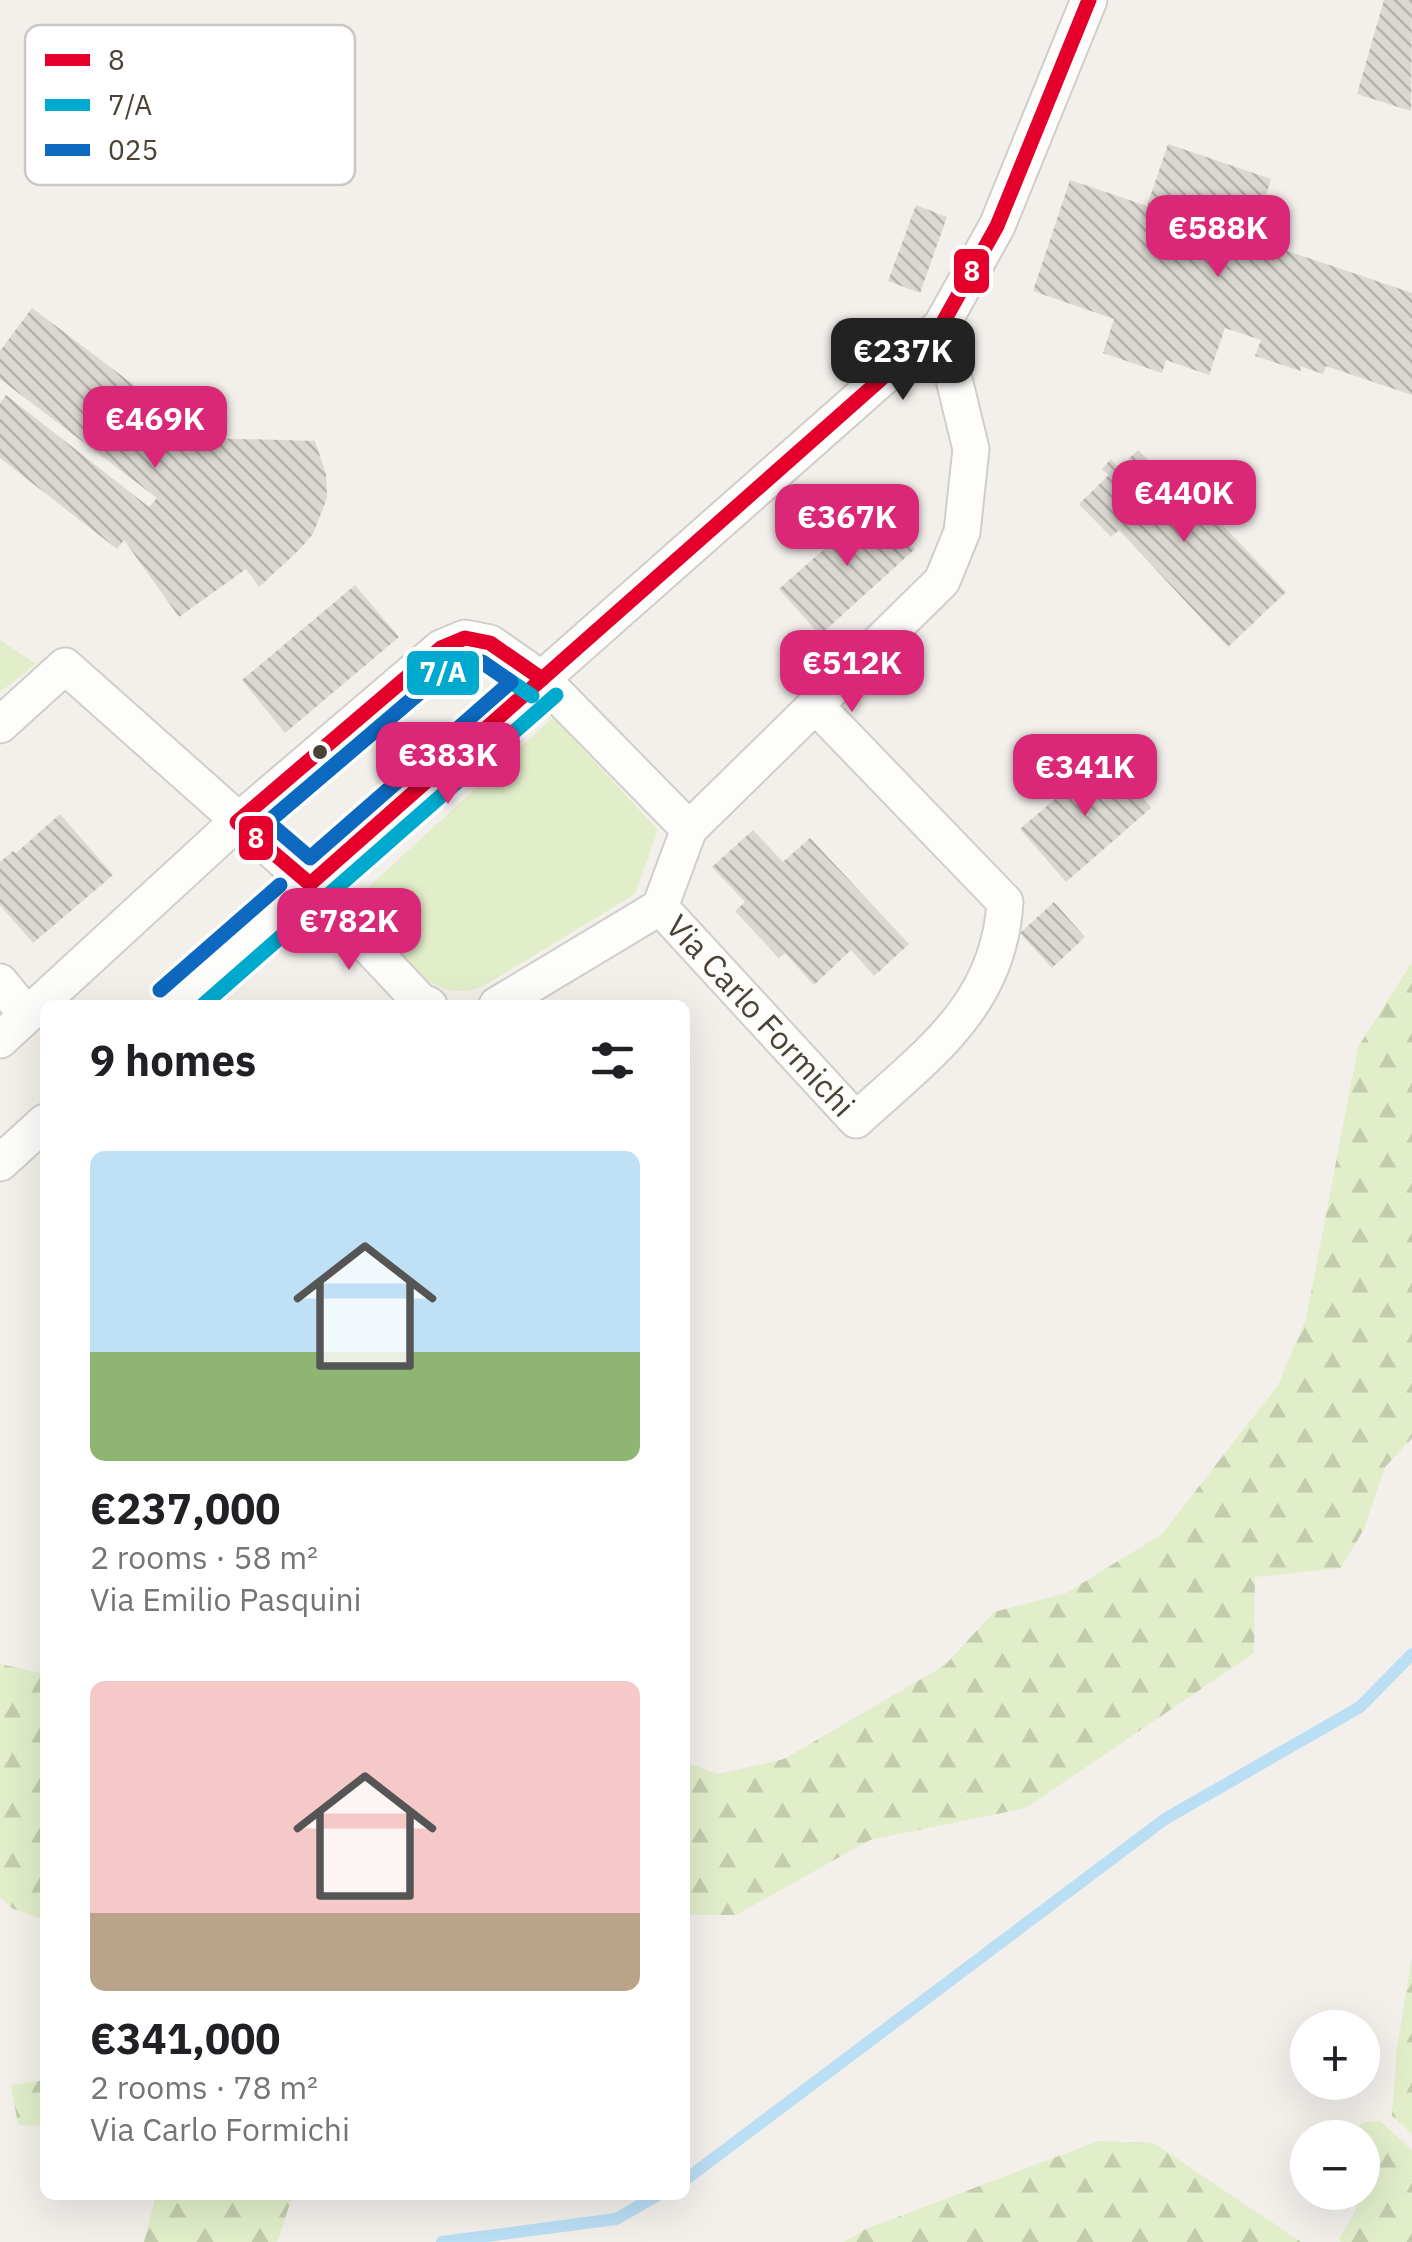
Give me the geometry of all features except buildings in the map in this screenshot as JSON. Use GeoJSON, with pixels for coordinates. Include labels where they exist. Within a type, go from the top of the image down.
{"type":"FeatureCollection","features":[{"type":"Feature","properties":{"kind":"street"},"geometry":{"type":"LineString","coordinates":[[179,1000],[941,326],[996,226],[1089,0]]}},
{"type":"Feature","properties":{"kind":"street","name":"Via Carlo Formichi"},"geometry":{"type":"LineString","coordinates":[[505,1000],[660,907],[689,829],[942,581],[962,532],[972,449],[941,326]]}},
{"type":"Feature","properties":{"kind":"street"},"geometry":{"type":"LineString","coordinates":[[44,1000],[236,822],[441,648],[466,638],[490,643],[543,680],[689,829]]}},
{"type":"Feature","properties":{"kind":"street"},"geometry":{"type":"LineString","coordinates":[[0,725],[65,666],[310,884],[419,1000]]}},
{"type":"Feature","properties":{"kind":"street","name":"Via Carlo Formichi"},"geometry":{"type":"LineString","coordinates":[[660,907],[856,1120],[950,1033],[984,987],[1004,930],[1005,902],[815,705]]}},
{"type":"Feature","properties":{"kind":"street"},"geometry":{"type":"LineString","coordinates":[[0,982],[28,1015]]}},
{"type":"Feature","properties":{"kind":"street"},"geometry":{"type":"LineString","coordinates":[[0,1040],[40,1004]]}},
{"type":"Feature","properties":{"kind":"street"},"geometry":{"type":"LineString","coordinates":[[0,1163],[40,1127]]}},
{"type":"Feature","properties":{"kind":"green space"},"geometry":{"type":"Polygon","coordinates":[[[0,640],[36,664],[0,692],[0,640]]]}},
{"type":"Feature","properties":{"kind":"green space"},"geometry":{"type":"Polygon","coordinates":[[[553,717],[658,830],[635,894],[482,987],[462,991],[444,988],[413,971],[349,905],[553,717]]]}},
{"type":"Feature","properties":{"kind":"green space"},"geometry":{"type":"Polygon","coordinates":[[[1412,962],[1412,1438],[1385,1467],[1364,1529],[1341,1568],[1255,1577],[1254,1653],[1026,1808],[870,1840],[736,1915],[690,1915],[690,1764],[718,1774],[784,1759],[945,1665],[994,1612],[1066,1593],[1162,1534],[1278,1385],[1306,1319],[1358,1047],[1412,962]]]}},
{"type":"Feature","properties":{"kind":"green space"},"geometry":{"type":"Polygon","coordinates":[[[0,1664],[40,1673],[40,1918],[13,1909],[0,1897],[0,1664]]]}},
{"type":"Feature","properties":{"kind":"green space"},"geometry":{"type":"Polygon","coordinates":[[[1412,1956],[1412,2134],[1392,2116],[1397,2048],[1412,1956]]]}},
{"type":"Feature","properties":{"kind":"green space"},"geometry":{"type":"Polygon","coordinates":[[[40,2081],[40,2126],[18,2125],[11,2085],[40,2081]]]}},
{"type":"Feature","properties":{"kind":"green space"},"geometry":{"type":"Polygon","coordinates":[[[1380,2121],[1412,2150],[1412,2242],[1339,2239],[1356,2210],[1380,2210],[1380,2121]]]}},
{"type":"Feature","properties":{"kind":"green space"},"geometry":{"type":"Polygon","coordinates":[[[1098,2141],[1154,2143],[1301,2242],[844,2242],[866,2229],[1098,2141]]]}},
{"type":"Feature","properties":{"kind":"green space"},"geometry":{"type":"Polygon","coordinates":[[[155,2200],[291,2200],[277,2242],[144,2242],[155,2200]]]}},
{"type":"Feature","properties":{"kind":"waterway"},"geometry":{"type":"LineString","coordinates":[[690,2176],[1165,1819],[1360,1707],[1412,1654]]}},
{"type":"Feature","properties":{"kind":"waterway"},"geometry":{"type":"LineString","coordinates":[[442,2242],[616,2219],[649,2200]]}},
{"type":"Feature","properties":{"kind":"transit line","name":"8"},"geometry":{"type":"LineString","coordinates":[[542,679],[941,326],[997,226],[1089,0]]}},
{"type":"Feature","properties":{"kind":"transit line","name":"8"},"geometry":{"type":"LineString","coordinates":[[465,638],[490,643],[542,679],[310,884],[237,822],[441,648],[465,638]]}},
{"type":"Feature","properties":{"kind":"transit line","name":"7/A"},"geometry":{"type":"LineString","coordinates":[[250,837],[452,665],[467,659],[482,662],[532,696]]}},
{"type":"Feature","properties":{"kind":"transit line","name":"025"},"geometry":{"type":"LineString","coordinates":[[467,659],[482,662],[511,682],[310,858],[268,822],[452,665],[467,659]]}},
{"type":"Feature","properties":{"kind":"transit line","name":"7/A"},"geometry":{"type":"LineString","coordinates":[[209,1000],[556,695]]}},
{"type":"Feature","properties":{"kind":"transit line","name":"025"},"geometry":{"type":"LineString","coordinates":[[160,990],[280,885]]}}]}
